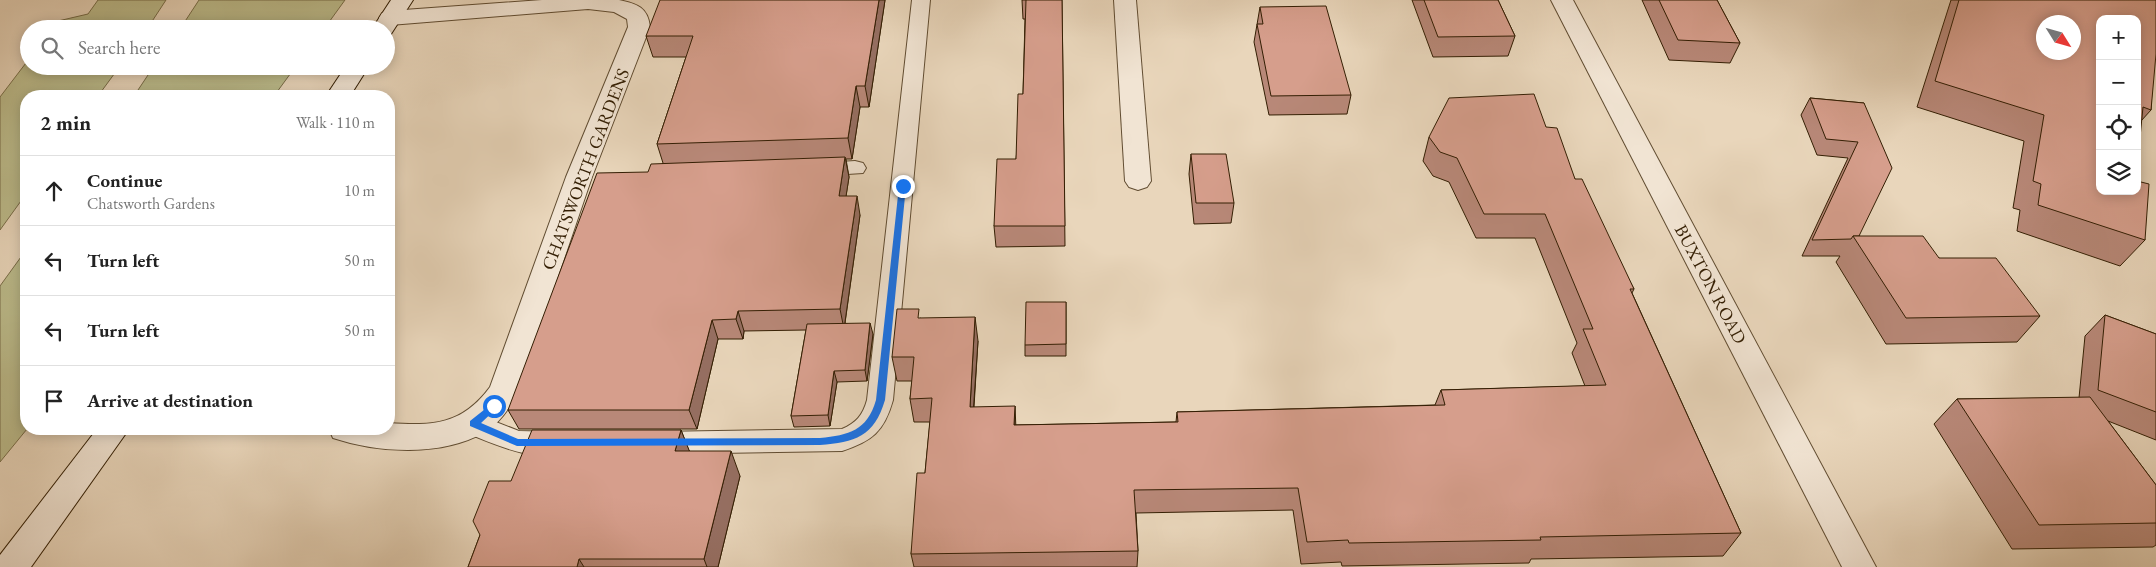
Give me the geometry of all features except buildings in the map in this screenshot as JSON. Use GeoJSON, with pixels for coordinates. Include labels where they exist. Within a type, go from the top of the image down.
{"type":"FeatureCollection","features":[{"type":"Feature","properties":{"kind":"street"},"geometry":{"type":"LineString","coordinates":[[1125,0],[1138,181]]}},
{"type":"Feature","properties":{"kind":"street","name":"BUXTON ROAD"},"geometry":{"type":"LineString","coordinates":[[1562,0],[1859,567]]}},
{"type":"Feature","properties":{"kind":"street","name":"CHATSWORTH GARDENS"},"geometry":{"type":"LineString","coordinates":[[391,435],[452,432],[473,424],[494,406],[504,390],[589,176],[639,27],[638,16],[628,9],[611,4],[588,3],[392,16]]}},
{"type":"Feature","properties":{"kind":"street"},"geometry":{"type":"LineString","coordinates":[[342,90],[352,75]]}},
{"type":"Feature","properties":{"kind":"street"},"geometry":{"type":"LineString","coordinates":[[11,567],[110,435]]}},
{"type":"Feature","properties":{"kind":"lane"},"geometry":{"type":"LineString","coordinates":[[636,443],[842,440],[856,435],[876,417],[880,400],[921,0]]}},
{"type":"Feature","properties":{"kind":"lane"},"geometry":{"type":"LineString","coordinates":[[796,170],[854,168]]}},
{"type":"Feature","properties":{"kind":"lane"},"geometry":{"type":"LineString","coordinates":[[473,424],[517,442],[586,443]]}},
{"type":"Feature","properties":{"kind":"green space"},"geometry":{"type":"Polygon","coordinates":[[[98,0],[166,0],[153,20],[62,20],[88,14],[98,0]]]}},
{"type":"Feature","properties":{"kind":"green space"},"geometry":{"type":"Polygon","coordinates":[[[199,0],[345,0],[331,20],[186,20],[199,0]]]}},
{"type":"Feature","properties":{"kind":"green space"},"geometry":{"type":"Polygon","coordinates":[[[20,71],[20,75],[113,75],[102,90],[20,90],[20,202],[0,230],[0,97],[20,71]]]}},
{"type":"Feature","properties":{"kind":"green space"},"geometry":{"type":"Polygon","coordinates":[[[148,75],[289,75],[278,90],[138,90],[148,75]]]}},
{"type":"Feature","properties":{"kind":"green space"},"geometry":{"type":"Polygon","coordinates":[[[20,258],[20,435],[22,435],[0,462],[0,286],[20,258]]]}},
{"type":"Feature","properties":{"kind":"route"},"geometry":{"type":"LineString","coordinates":[[494,406],[473,424],[517,442],[655,444],[820,442],[842,440],[856,435],[876,417],[880,400],[903,186]]}}]}
